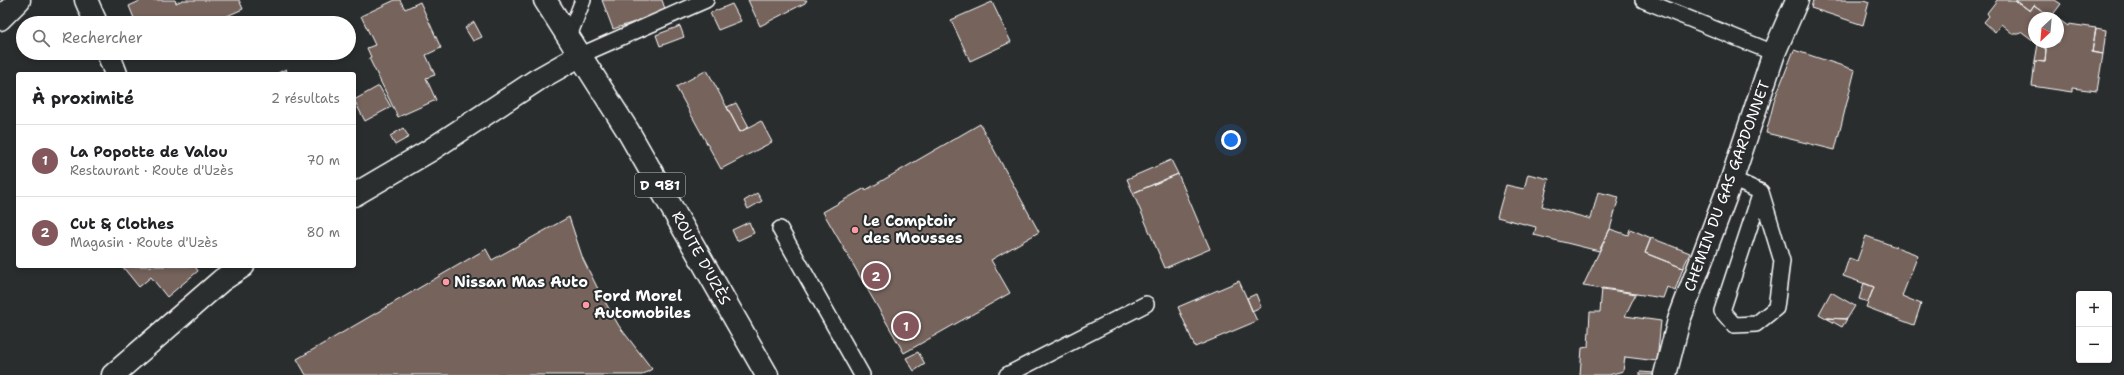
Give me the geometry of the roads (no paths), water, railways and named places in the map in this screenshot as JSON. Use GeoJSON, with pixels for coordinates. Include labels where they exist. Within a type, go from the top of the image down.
{"type":"FeatureCollection","features":[{"type":"Feature","properties":{"kind":"street"},"geometry":{"type":"LineString","coordinates":[[0,19],[19,0]]}},
{"type":"Feature","properties":{"kind":"street"},"geometry":{"type":"LineString","coordinates":[[86,0],[93,16]]}},
{"type":"Feature","properties":{"kind":"street","name":"ROUTE D'UZÈS"},"geometry":{"type":"LineString","coordinates":[[545,0],[628,131],[767,375]]}},
{"type":"Feature","properties":{"kind":"street","name":"CHEMIN DU GAS GARDONNET"},"geometry":{"type":"LineString","coordinates":[[1665,375],[1679,320],[1732,179],[1774,53],[1797,0]]}},
{"type":"Feature","properties":{"kind":"street"},"geometry":{"type":"LineString","coordinates":[[356,194],[429,151],[537,80],[581,55]]}},
{"type":"Feature","properties":{"kind":"street"},"geometry":{"type":"LineString","coordinates":[[111,60],[115,72]]}},
{"type":"Feature","properties":{"kind":"street"},"geometry":{"type":"LineString","coordinates":[[113,375],[218,273],[236,268]]}},
{"type":"Feature","properties":{"kind":"lane"},"geometry":{"type":"LineString","coordinates":[[569,36],[582,0]]}},
{"type":"Feature","properties":{"kind":"lane"},"geometry":{"type":"LineString","coordinates":[[581,55],[706,0]]}},
{"type":"Feature","properties":{"kind":"lane"},"geometry":{"type":"LineString","coordinates":[[1643,0],[1774,53]]}},
{"type":"Feature","properties":{"kind":"lane"},"geometry":{"type":"LineString","coordinates":[[1732,179],[1761,192],[1782,261],[1776,308],[1756,324],[1734,326],[1722,311],[1761,192]]}},
{"type":"Feature","properties":{"kind":"lane"},"geometry":{"type":"LineString","coordinates":[[780,229],[862,375]]}},
{"type":"Feature","properties":{"kind":"lane"},"geometry":{"type":"LineString","coordinates":[[1007,375],[1146,304]]}},
{"type":"Feature","properties":{"kind":"place","name":"Le Comptoir des Mousses"},"geometry":{"type":"Point","coordinates":[855,230]}},
{"type":"Feature","properties":{"kind":"place","name":"Cut & Clothes"},"geometry":{"type":"Point","coordinates":[876,276]}},
{"type":"Feature","properties":{"kind":"place","name":"Nissan Mas Auto"},"geometry":{"type":"Point","coordinates":[446,282]}},
{"type":"Feature","properties":{"kind":"place","name":"Ford Morel Automobiles"},"geometry":{"type":"Point","coordinates":[586,305]}},
{"type":"Feature","properties":{"kind":"place","name":"La Popotte de Valou"},"geometry":{"type":"Point","coordinates":[906,326]}}]}
